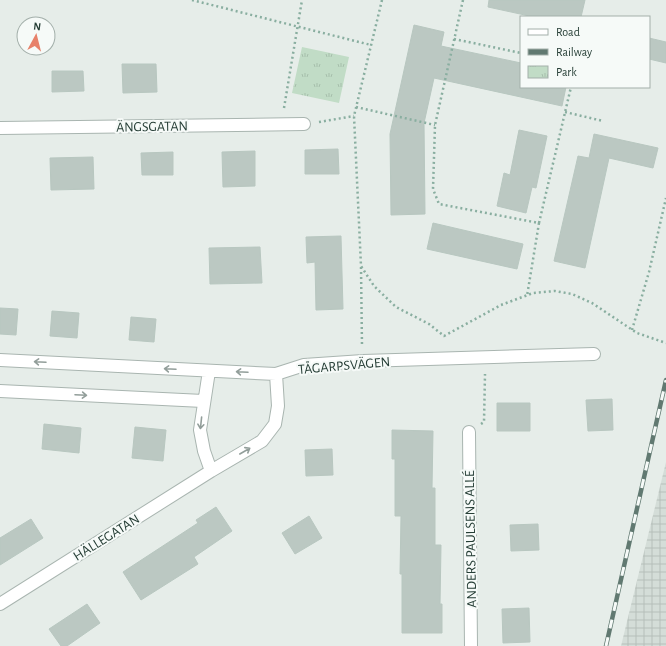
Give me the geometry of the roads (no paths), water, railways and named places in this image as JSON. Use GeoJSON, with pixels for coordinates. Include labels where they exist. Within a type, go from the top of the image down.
{"type":"FeatureCollection","features":[{"type":"Feature","properties":{"kind":"street","name":"ÄNGSGATAN"},"geometry":{"type":"LineString","coordinates":[[0,128],[304,124]]}},
{"type":"Feature","properties":{"kind":"street","name":"TÅGARPSVÄGEN"},"geometry":{"type":"LineString","coordinates":[[0,360],[276,374],[304,365],[363,361],[594,354]]}},
{"type":"Feature","properties":{"kind":"street"},"geometry":{"type":"LineString","coordinates":[[209,371],[203,401],[200,430],[204,451],[211,470]]}},
{"type":"Feature","properties":{"kind":"street","name":"HÄLLEGATAN"},"geometry":{"type":"LineString","coordinates":[[0,604],[211,470],[262,441],[274,424],[278,406],[276,374]]}},
{"type":"Feature","properties":{"kind":"street"},"geometry":{"type":"LineString","coordinates":[[0,391],[203,401]]}},
{"type":"Feature","properties":{"kind":"street","name":"ANDERS PAULSENS ALLÉ"},"geometry":{"type":"LineString","coordinates":[[469,432],[471,646]]}},
{"type":"Feature","properties":{"kind":"railway"},"geometry":{"type":"LineString","coordinates":[[606,646],[666,380]]}}]}
